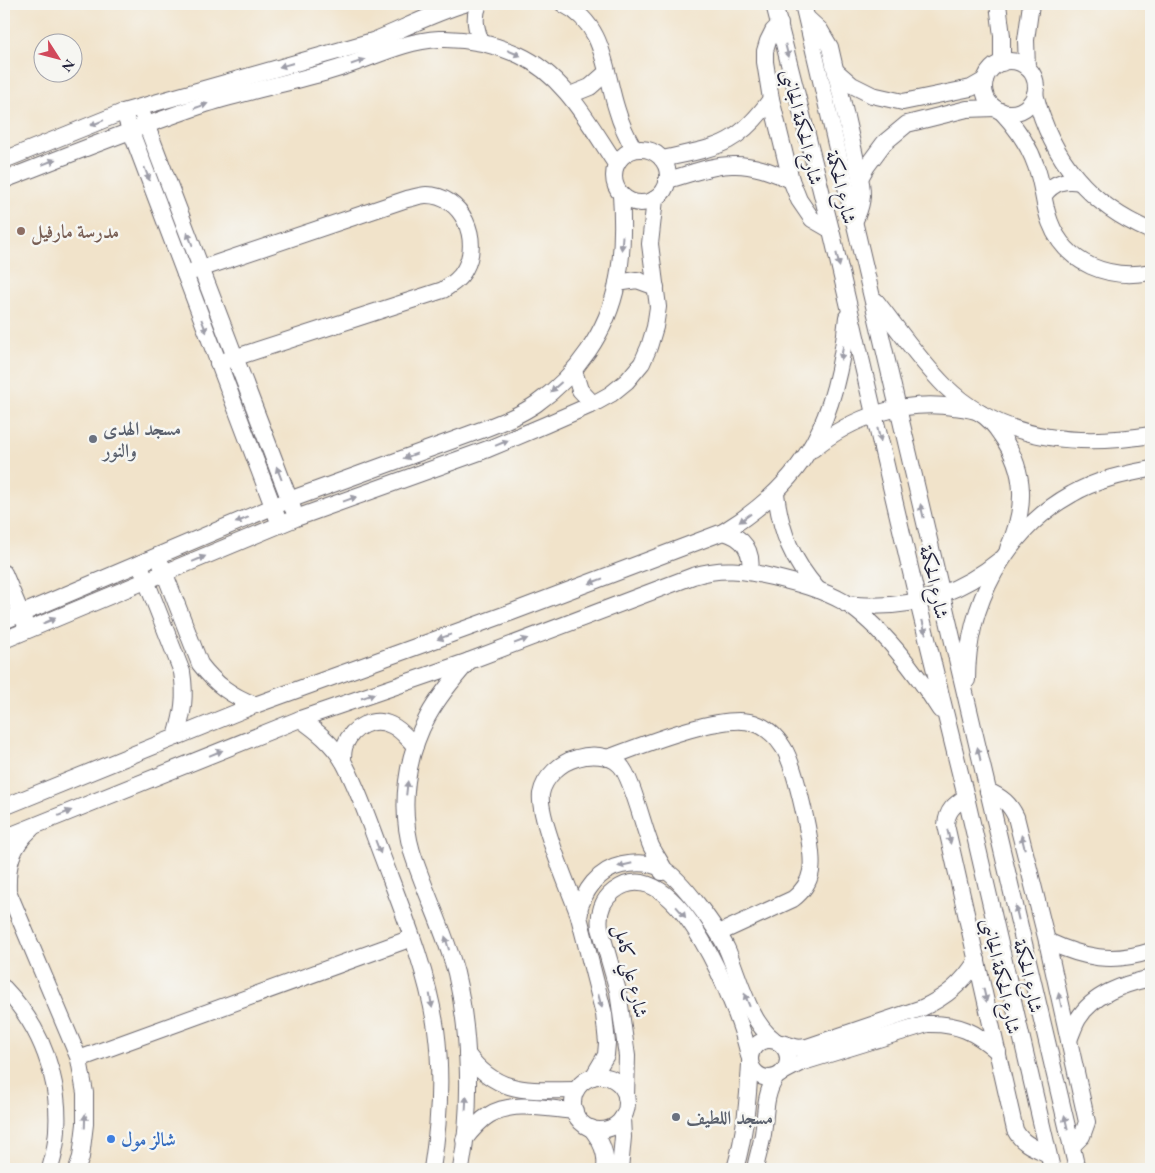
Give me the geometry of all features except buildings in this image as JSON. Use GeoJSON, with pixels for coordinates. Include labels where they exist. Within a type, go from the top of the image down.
{"type":"FeatureCollection","features":[{"type":"Feature","properties":{"kind":"street"},"geometry":{"type":"LineString","coordinates":[[4,160],[123,112],[373,41],[464,4]]}},
{"type":"Feature","properties":{"kind":"street"},"geometry":{"type":"LineString","coordinates":[[479,4],[475,20],[481,42]]}},
{"type":"Feature","properties":{"kind":"street"},"geometry":{"type":"LineString","coordinates":[[563,4],[582,18],[595,34],[603,52],[616,110],[634,150]]}},
{"type":"Feature","properties":{"kind":"street","name":"شارع الحكمة"},"geometry":{"type":"LineString","coordinates":[[774,4],[831,230],[918,602],[966,797],[1050,1162]]}},
{"type":"Feature","properties":{"kind":"street"},"geometry":{"type":"LineString","coordinates":[[998,4],[1002,36],[1002,62]]}},
{"type":"Feature","properties":{"kind":"street"},"geometry":{"type":"LineString","coordinates":[[1030,4],[1026,40],[1027,68],[1034,80],[1039,110],[1052,141],[1080,182],[1111,210],[1151,231]]}},
{"type":"Feature","properties":{"kind":"street"},"geometry":{"type":"LineString","coordinates":[[805,10],[826,38],[836,71],[863,191],[863,199],[854,222]]}},
{"type":"Feature","properties":{"kind":"street","name":"شارع الحكمة"},"geometry":{"type":"LineString","coordinates":[[805,10],[1077,1169]]}},
{"type":"Feature","properties":{"kind":"street","name":"شارع الحكمة الجانبى"},"geometry":{"type":"LineString","coordinates":[[780,24],[773,31],[765,51],[765,62],[771,99],[791,180],[799,200],[812,219],[831,230]]}},
{"type":"Feature","properties":{"kind":"street"},"geometry":{"type":"LineString","coordinates":[[4,180],[130,130],[206,104],[331,71],[414,42],[461,39],[481,42],[521,56],[556,80],[570,95],[616,164]]}},
{"type":"Feature","properties":{"kind":"street"},"geometry":{"type":"LineString","coordinates":[[1027,68],[1015,62],[1002,62],[988,73],[984,91],[988,100],[1016,129],[1029,150],[1038,172],[1051,224],[1058,237],[1067,249],[1092,267],[1121,275],[1151,272]]}},
{"type":"Feature","properties":{"kind":"street"},"geometry":{"type":"LineString","coordinates":[[836,71],[852,85],[872,95],[903,102],[970,88],[985,80]]}},
{"type":"Feature","properties":{"kind":"street"},"geometry":{"type":"LineString","coordinates":[[570,95],[590,87],[607,72]]}},
{"type":"Feature","properties":{"kind":"street"},"geometry":{"type":"LineString","coordinates":[[860,178],[880,148],[907,124],[967,109],[998,109],[1010,113],[1025,108],[1035,94]]}},
{"type":"Feature","properties":{"kind":"street"},"geometry":{"type":"LineString","coordinates":[[662,159],[715,148],[726,143],[751,124],[771,99]]}},
{"type":"Feature","properties":{"kind":"street"},"geometry":{"type":"LineString","coordinates":[[140,107],[296,518]]}},
{"type":"Feature","properties":{"kind":"street"},"geometry":{"type":"LineString","coordinates":[[123,112],[280,525]]}},
{"type":"Feature","properties":{"kind":"street"},"geometry":{"type":"LineString","coordinates":[[621,195],[632,201],[643,202],[654,199],[663,191],[668,180],[667,169],[662,159],[649,150],[634,150],[624,155],[616,164],[614,180],[621,195],[622,240],[617,284],[600,329],[585,355],[574,371],[535,404],[516,415],[484,429],[289,500],[4,620],[8,638],[296,518],[479,452],[593,404],[611,394],[627,381],[642,363],[650,347],[656,327],[658,307],[650,244],[654,199]]}},
{"type":"Feature","properties":{"kind":"street"},"geometry":{"type":"LineString","coordinates":[[668,180],[732,164],[762,169],[791,180]]}},
{"type":"Feature","properties":{"kind":"street"},"geometry":{"type":"LineString","coordinates":[[1044,194],[1049,188],[1064,181],[1080,182]]}},
{"type":"Feature","properties":{"kind":"street"},"geometry":{"type":"LineString","coordinates":[[185,274],[426,194],[440,198],[453,205],[463,215],[470,228],[472,242],[470,257],[465,271],[456,282],[443,290],[218,363]]}},
{"type":"Feature","properties":{"kind":"street"},"geometry":{"type":"LineString","coordinates":[[617,284],[637,280],[656,287]]}},
{"type":"Feature","properties":{"kind":"street"},"geometry":{"type":"LineString","coordinates":[[872,296],[945,386],[961,400],[999,423],[1046,436],[1073,440],[1099,441],[1151,435]]}},
{"type":"Feature","properties":{"kind":"street"},"geometry":{"type":"LineString","coordinates":[[4,807],[255,705],[512,612],[723,532],[742,521],[788,482],[809,452],[820,429],[836,382],[842,358],[848,304]]}},
{"type":"Feature","properties":{"kind":"street"},"geometry":{"type":"LineString","coordinates":[[574,371],[580,390],[593,404]]}},
{"type":"Feature","properties":{"kind":"street"},"geometry":{"type":"LineString","coordinates":[[809,452],[840,430],[874,414],[898,408],[931,405],[980,413],[996,428],[1008,445],[1017,465],[1021,486],[1021,508],[1017,530],[985,592],[973,629],[967,667],[968,705]]}},
{"type":"Feature","properties":{"kind":"street"},"geometry":{"type":"LineString","coordinates":[[846,604],[882,606],[918,602],[942,595],[974,579],[1005,554],[1026,528],[1048,509],[1072,494],[1099,482],[1151,469]]}},
{"type":"Feature","properties":{"kind":"street"},"geometry":{"type":"LineString","coordinates":[[776,494],[780,520],[788,546],[818,590]]}},
{"type":"Feature","properties":{"kind":"street"},"geometry":{"type":"LineString","coordinates":[[723,532],[732,534],[746,546],[750,554],[750,572]]}},
{"type":"Feature","properties":{"kind":"street"},"geometry":{"type":"LineString","coordinates":[[158,556],[200,664],[224,690],[239,699],[255,705]]}},
{"type":"Feature","properties":{"kind":"street"},"geometry":{"type":"LineString","coordinates":[[139,564],[182,672],[185,689],[184,705],[176,737]]}},
{"type":"Feature","properties":{"kind":"street"},"geometry":{"type":"LineString","coordinates":[[4,838],[300,719],[469,661],[693,576],[721,570],[750,572],[796,583],[818,590],[846,604],[870,623],[907,664],[948,722]]}},
{"type":"Feature","properties":{"kind":"street"},"geometry":{"type":"LineString","coordinates":[[4,573],[28,630]]}},
{"type":"Feature","properties":{"kind":"street"},"geometry":{"type":"LineString","coordinates":[[461,1169],[467,1054],[464,1019],[456,973],[443,931],[412,851],[406,816],[406,790],[415,746],[428,715],[445,690],[469,661]]}},
{"type":"Feature","properties":{"kind":"street"},"geometry":{"type":"LineString","coordinates":[[300,719],[330,743],[343,761],[370,826],[428,985],[436,1031],[438,1106],[436,1144],[432,1169]]}},
{"type":"Feature","properties":{"kind":"street"},"geometry":{"type":"LineString","coordinates":[[608,758],[666,736],[713,724],[741,720],[764,728],[784,748],[800,794],[812,861],[811,872],[801,892],[793,899],[718,933]]}},
{"type":"Feature","properties":{"kind":"street"},"geometry":{"type":"LineString","coordinates":[[343,761],[344,746],[352,733],[364,725],[376,722],[390,724],[403,733],[415,746]]}},
{"type":"Feature","properties":{"kind":"street","name":"شارع علي كامل"},"geometry":{"type":"LineString","coordinates":[[593,1077],[606,1055],[607,1043],[604,1014],[578,913],[544,818],[541,804],[546,780],[559,766],[576,758],[595,755],[608,758]]}},
{"type":"Feature","properties":{"kind":"street"},"geometry":{"type":"LineString","coordinates":[[608,758],[620,765],[629,780],[651,845],[664,869],[693,899],[718,933],[758,1025],[786,1049],[788,1065],[770,1085],[763,1134],[755,1169]]}},
{"type":"Feature","properties":{"kind":"street"},"geometry":{"type":"LineString","coordinates":[[106,766],[116,792]]}},
{"type":"Feature","properties":{"kind":"street"},"geometry":{"type":"LineString","coordinates":[[988,791],[1005,800],[1012,808],[1016,817],[1048,941],[1086,1122],[1082,1136],[1072,1146]]}},
{"type":"Feature","properties":{"kind":"street","name":"شارع الحكمة الجانبى"},"geometry":{"type":"LineString","coordinates":[[966,797],[952,807],[947,815],[946,825],[1015,1130],[1018,1137],[1050,1162]]}},
{"type":"Feature","properties":{"kind":"street"},"geometry":{"type":"LineString","coordinates":[[37,824],[22,837],[12,854],[6,890],[78,1059],[85,1093],[85,1124],[81,1157],[77,1169]]}},
{"type":"Feature","properties":{"kind":"street"},"geometry":{"type":"LineString","coordinates":[[599,919],[578,913],[582,898],[591,884],[603,873],[617,866],[633,863],[649,864],[664,869]]}},
{"type":"Feature","properties":{"kind":"street"},"geometry":{"type":"LineString","coordinates":[[664,869],[653,886],[679,909],[711,955],[744,1033],[754,1072],[760,1076],[768,1078],[780,1075],[800,1063],[927,1024],[943,1023],[958,1026],[973,1032],[998,1052]]}},
{"type":"Feature","properties":{"kind":"street","name":"شارع علي كامل"},"geometry":{"type":"LineString","coordinates":[[626,1097],[627,1056],[620,999],[599,919],[606,899],[613,891],[632,883],[643,883],[653,886]]}},
{"type":"Feature","properties":{"kind":"street"},"geometry":{"type":"LineString","coordinates":[[78,1059],[412,938]]}},
{"type":"Feature","properties":{"kind":"street"},"geometry":{"type":"LineString","coordinates":[[1048,941],[1067,950],[1088,956],[1110,959],[1135,956],[1151,951]]}},
{"type":"Feature","properties":{"kind":"street"},"geometry":{"type":"LineString","coordinates":[[736,1169],[746,1123],[752,1048],[758,1042],[765,1039],[798,1048],[922,1008],[936,1001],[960,984],[977,960]]}},
{"type":"Feature","properties":{"kind":"street"},"geometry":{"type":"LineString","coordinates":[[1069,1040],[1079,1018],[1095,1000],[1116,988],[1151,978]]}},
{"type":"Feature","properties":{"kind":"street"},"geometry":{"type":"LineString","coordinates":[[4,988],[13,997],[33,1028],[42,1045],[54,1079],[58,1119],[55,1152],[50,1169]]}},
{"type":"Feature","properties":{"kind":"street"},"geometry":{"type":"LineString","coordinates":[[467,1054],[475,1065],[503,1085],[520,1090],[576,1090]]}},
{"type":"Feature","properties":{"kind":"street"},"geometry":{"type":"LineString","coordinates":[[604,1076],[614,1079],[622,1087],[626,1097],[627,1108],[622,1118],[614,1126],[603,1130],[592,1128],[581,1122],[574,1111],[573,1100],[576,1090],[583,1082],[593,1077],[604,1076]]}},
{"type":"Feature","properties":{"kind":"street"},"geometry":{"type":"LineString","coordinates":[[464,1140],[488,1115],[503,1108],[519,1107],[574,1111]]}},
{"type":"Feature","properties":{"kind":"street"},"geometry":{"type":"LineString","coordinates":[[620,1169],[623,1137],[622,1118]]}},
{"type":"Feature","properties":{"kind":"street"},"geometry":{"type":"LineString","coordinates":[[592,1128],[606,1155],[605,1169]]}},
{"type":"Feature","properties":{"kind":"place","name":"مدرسة مارفيل"},"geometry":{"type":"Point","coordinates":[21,231]}},
{"type":"Feature","properties":{"kind":"place","name":"مسجد الهدى والنور"},"geometry":{"type":"Point","coordinates":[93,439]}},
{"type":"Feature","properties":{"kind":"place","name":"مسجد اللطيف"},"geometry":{"type":"Point","coordinates":[676,1117]}},
{"type":"Feature","properties":{"kind":"place","name":"شالز مول"},"geometry":{"type":"Point","coordinates":[111,1139]}}]}
